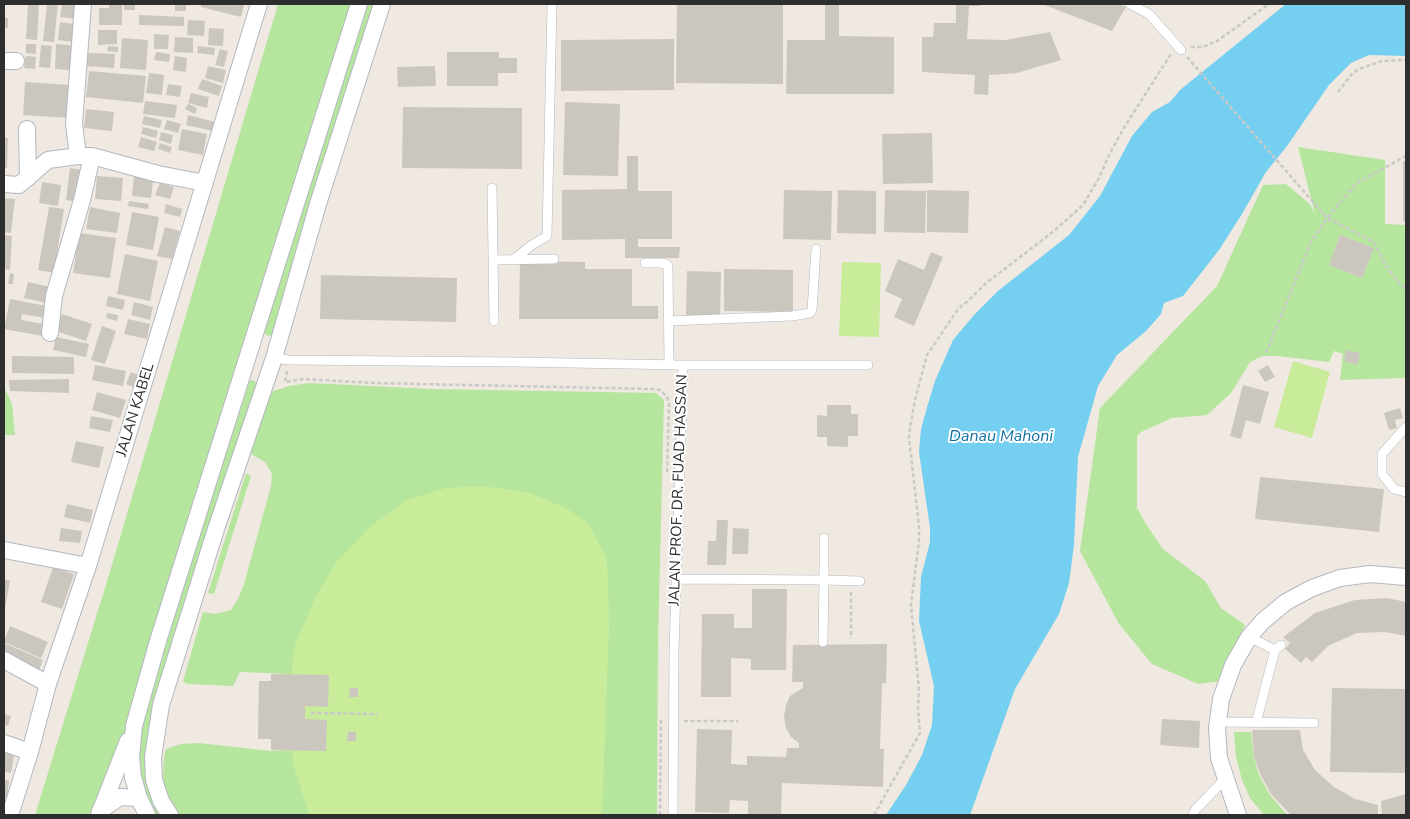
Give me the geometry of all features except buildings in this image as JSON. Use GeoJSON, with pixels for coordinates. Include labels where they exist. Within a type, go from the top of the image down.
{"type":"FeatureCollection","features":[{"type":"Feature","properties":{"kind":"street"},"geometry":{"type":"LineString","coordinates":[[50,333],[54,296],[85,156],[74,124],[83,4]]}},
{"type":"Feature","properties":{"kind":"street","name":"JALAN KABEL"},"geometry":{"type":"LineString","coordinates":[[9,810],[30,752],[48,684],[88,566],[259,4]]}},
{"type":"Feature","properties":{"kind":"street"},"geometry":{"type":"LineString","coordinates":[[99,813],[134,726],[158,641],[359,4]]}},
{"type":"Feature","properties":{"kind":"street"},"geometry":{"type":"LineString","coordinates":[[170,815],[161,800],[154,780],[153,756],[161,705],[216,529],[281,359],[318,204],[382,4]]}},
{"type":"Feature","properties":{"kind":"street"},"geometry":{"type":"LineString","coordinates":[[27,129],[28,178]]}},
{"type":"Feature","properties":{"kind":"street"},"geometry":{"type":"LineString","coordinates":[[4,184],[18,185],[48,160],[85,156],[158,174],[205,183]]}},
{"type":"Feature","properties":{"kind":"street"},"geometry":{"type":"LineString","coordinates":[[251,349],[281,359]]}},
{"type":"Feature","properties":{"kind":"street"},"geometry":{"type":"LineString","coordinates":[[4,550],[88,566]]}},
{"type":"Feature","properties":{"kind":"street"},"geometry":{"type":"LineString","coordinates":[[1237,815],[1219,758],[1218,722],[1221,699],[1230,673],[1249,637],[1263,621],[1286,602],[1312,588],[1340,578],[1370,574],[1406,577]]}},
{"type":"Feature","properties":{"kind":"street"},"geometry":{"type":"LineString","coordinates":[[4,660],[48,684]]}},
{"type":"Feature","properties":{"kind":"street"},"geometry":{"type":"LineString","coordinates":[[134,726],[133,777],[138,798],[147,815]]}},
{"type":"Feature","properties":{"kind":"street"},"geometry":{"type":"LineString","coordinates":[[4,743],[30,752]]}},
{"type":"Feature","properties":{"kind":"street"},"geometry":{"type":"LineString","coordinates":[[99,813],[120,797],[138,798]]}},
{"type":"Feature","properties":{"kind":"lane"},"geometry":{"type":"LineString","coordinates":[[513,260],[532,244],[547,236],[552,4]]}},
{"type":"Feature","properties":{"kind":"lane"},"geometry":{"type":"LineString","coordinates":[[1130,4],[1149,14],[1179,49]]}},
{"type":"Feature","properties":{"kind":"lane"},"geometry":{"type":"LineString","coordinates":[[492,188],[494,320]]}},
{"type":"Feature","properties":{"kind":"lane"},"geometry":{"type":"LineString","coordinates":[[668,320],[792,316],[810,313],[812,310],[816,248]]}},
{"type":"Feature","properties":{"kind":"lane"},"geometry":{"type":"LineString","coordinates":[[493,260],[554,258]]}},
{"type":"Feature","properties":{"kind":"lane"},"geometry":{"type":"LineString","coordinates":[[645,263],[660,262],[668,266],[668,365]]}},
{"type":"Feature","properties":{"kind":"lane","name":"JALAN PROF. DR. FUAD HASSAN"},"geometry":{"type":"LineString","coordinates":[[281,359],[684,365],[673,720],[673,815]]}},
{"type":"Feature","properties":{"kind":"lane"},"geometry":{"type":"LineString","coordinates":[[684,365],[868,365]]}},
{"type":"Feature","properties":{"kind":"lane"},"geometry":{"type":"LineString","coordinates":[[1406,427],[1382,454],[1382,474],[1394,489],[1406,492]]}},
{"type":"Feature","properties":{"kind":"lane"},"geometry":{"type":"LineString","coordinates":[[823,642],[824,538]]}},
{"type":"Feature","properties":{"kind":"lane"},"geometry":{"type":"LineString","coordinates":[[677,579],[860,581]]}},
{"type":"Feature","properties":{"kind":"lane"},"geometry":{"type":"LineString","coordinates":[[1249,637],[1278,648],[1256,723]]}},
{"type":"Feature","properties":{"kind":"lane"},"geometry":{"type":"LineString","coordinates":[[1218,722],[1314,723]]}},
{"type":"Feature","properties":{"kind":"lane"},"geometry":{"type":"LineString","coordinates":[[1192,815],[1225,779]]}},
{"type":"Feature","properties":{"kind":"path"},"geometry":{"type":"LineString","coordinates":[[874,815],[920,733],[919,690],[911,605],[919,541],[919,526],[912,468],[910,428],[927,355],[958,309],[985,284],[1054,232],[1082,206],[1099,178],[1125,126],[1167,59],[1179,49],[1203,47],[1217,41],[1268,4]]}},
{"type":"Feature","properties":{"kind":"path"},"geometry":{"type":"LineString","coordinates":[[1179,49],[1327,218],[1374,242],[1386,266],[1406,288]]}},
{"type":"Feature","properties":{"kind":"path"},"geometry":{"type":"LineString","coordinates":[[1338,92],[1352,74],[1365,66],[1382,61],[1406,60]]}},
{"type":"Feature","properties":{"kind":"path"},"geometry":{"type":"LineString","coordinates":[[1266,352],[1311,242],[1327,218],[1357,183],[1406,156]]}},
{"type":"Feature","properties":{"kind":"path"},"geometry":{"type":"LineString","coordinates":[[281,359],[285,382],[301,379],[375,383],[653,388],[660,390],[667,396],[668,403],[667,484]]}},
{"type":"Feature","properties":{"kind":"path"},"geometry":{"type":"LineString","coordinates":[[850,581],[851,638]]}},
{"type":"Feature","properties":{"kind":"path"},"geometry":{"type":"LineString","coordinates":[[660,815],[661,711]]}},
{"type":"Feature","properties":{"kind":"path"},"geometry":{"type":"LineString","coordinates":[[311,713],[377,714]]}},
{"type":"Feature","properties":{"kind":"path"},"geometry":{"type":"LineString","coordinates":[[673,720],[738,722]]}},
{"type":"Feature","properties":{"kind":"green space"},"geometry":{"type":"Polygon","coordinates":[[[278,4],[352,4],[115,764],[92,815],[35,815],[108,578],[278,4]]]}},
{"type":"Feature","properties":{"kind":"green space"},"geometry":{"type":"Polygon","coordinates":[[[367,4],[375,4],[272,335],[269,336],[264,331],[367,4]]]}},
{"type":"Feature","properties":{"kind":"green space"},"geometry":{"type":"Polygon","coordinates":[[[1298,147],[1385,160],[1385,224],[1406,225],[1406,378],[1340,380],[1343,354],[1334,351],[1329,362],[1262,356],[1250,362],[1231,393],[1207,415],[1172,418],[1141,432],[1137,436],[1137,508],[1146,524],[1163,549],[1205,581],[1221,608],[1245,625],[1222,681],[1198,684],[1152,664],[1119,624],[1080,551],[1100,408],[1217,286],[1263,185],[1286,184],[1310,204],[1315,214],[1298,147]],[[1340,235],[1334,250],[1336,254],[1333,266],[1362,278],[1373,248],[1340,235]]]}},
{"type":"Feature","properties":{"kind":"green space"},"geometry":{"type":"Polygon","coordinates":[[[842,262],[881,263],[879,337],[839,336],[842,262]]]}},
{"type":"Feature","properties":{"kind":"green space"},"geometry":{"type":"Polygon","coordinates":[[[1293,361],[1330,372],[1312,438],[1274,427],[1293,361]]]}},
{"type":"Feature","properties":{"kind":"green space"},"geometry":{"type":"Polygon","coordinates":[[[250,380],[255,381],[256,385],[155,703],[149,728],[145,762],[146,776],[159,812],[157,815],[152,815],[139,781],[139,746],[144,716],[193,555],[250,380]]]}},
{"type":"Feature","properties":{"kind":"green space"},"geometry":{"type":"Polygon","coordinates":[[[309,383],[433,389],[656,393],[664,400],[658,641],[657,815],[560,815],[291,674],[240,672],[233,686],[187,684],[183,681],[203,612],[215,614],[231,610],[244,584],[271,486],[272,474],[265,462],[251,454],[267,400],[273,391],[309,383]]]}},
{"type":"Feature","properties":{"kind":"green space"},"geometry":{"type":"Polygon","coordinates":[[[4,387],[12,404],[15,435],[4,435],[4,387]]]}},
{"type":"Feature","properties":{"kind":"green space"},"geometry":{"type":"Polygon","coordinates":[[[246,473],[251,476],[214,594],[208,593],[246,473]]]}},
{"type":"Feature","properties":{"kind":"green space"},"geometry":{"type":"Polygon","coordinates":[[[483,486],[530,493],[566,508],[587,522],[606,556],[609,628],[602,815],[309,815],[293,764],[293,751],[271,750],[271,739],[258,739],[259,681],[271,681],[271,674],[291,674],[295,645],[316,596],[338,560],[371,526],[406,500],[446,488],[483,486]]]}},
{"type":"Feature","properties":{"kind":"green space"},"geometry":{"type":"Polygon","coordinates":[[[1234,732],[1251,732],[1254,757],[1259,775],[1270,795],[1287,815],[1264,815],[1250,798],[1242,780],[1236,757],[1234,732]]]}},
{"type":"Feature","properties":{"kind":"green space"},"geometry":{"type":"Polygon","coordinates":[[[199,743],[271,751],[293,750],[364,815],[173,815],[163,785],[166,749],[181,744],[199,743]]]}},
{"type":"Feature","properties":{"kind":"water","name":"Danau Mahoni"},"geometry":{"type":"Polygon","coordinates":[[[1286,4],[1406,4],[1406,56],[1369,55],[1351,63],[1329,85],[1287,146],[1266,172],[1219,250],[1183,296],[1164,303],[1161,314],[1146,331],[1117,355],[1098,386],[1078,457],[1074,545],[1069,583],[1059,614],[1015,689],[970,815],[886,815],[906,785],[922,755],[932,725],[934,686],[919,621],[921,577],[930,542],[930,528],[919,452],[921,429],[928,404],[935,381],[953,340],[998,291],[1069,235],[1100,196],[1132,136],[1152,112],[1170,102],[1180,90],[1286,4]]]}}]}
